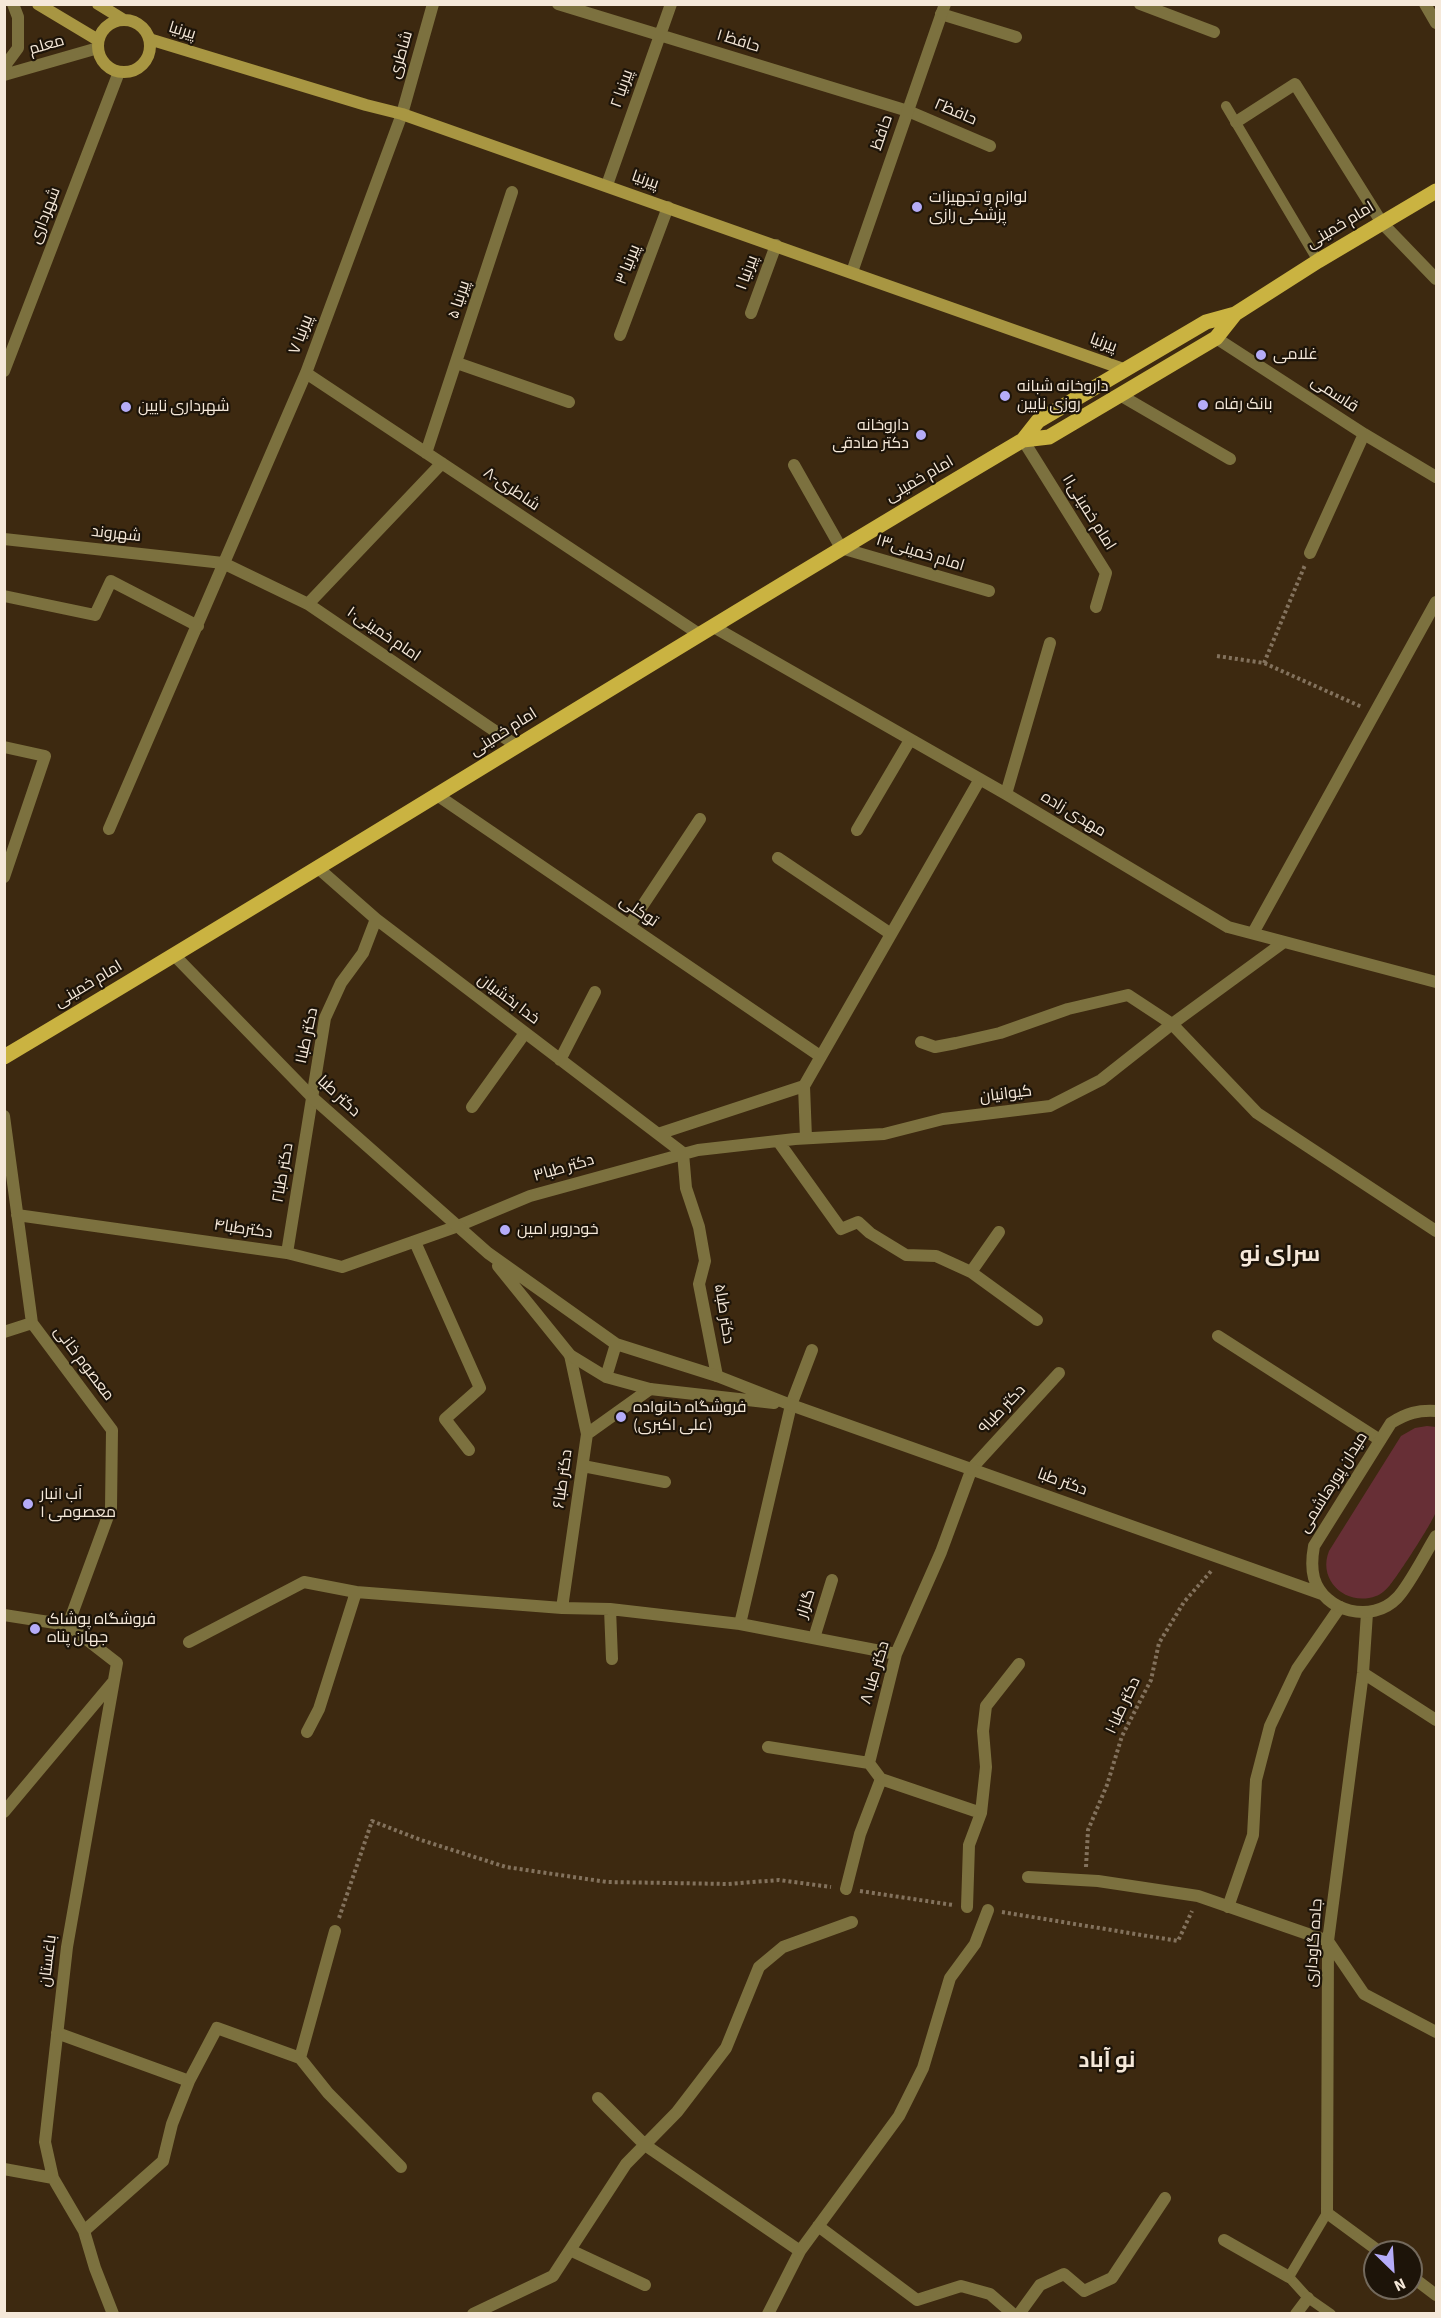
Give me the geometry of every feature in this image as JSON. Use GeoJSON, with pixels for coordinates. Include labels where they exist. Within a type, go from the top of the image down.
{"type":"FeatureCollection","features":[{"type":"Feature","properties":{"kind":"main road"},"geometry":{"type":"LineString","coordinates":[[38,4],[98,44]]}},
{"type":"Feature","properties":{"kind":"main road"},"geometry":{"type":"LineString","coordinates":[[98,4],[124,20],[140,25],[149,39],[148,57],[143,64],[128,72],[119,72],[104,63],[98,44],[102,32],[108,26],[116,21],[124,20]]}},
{"type":"Feature","properties":{"kind":"main road","name":"پیرنیا"},"geometry":{"type":"LineString","coordinates":[[149,39],[402,114],[1126,370]]}},
{"type":"Feature","properties":{"kind":"main road","name":"امام خمینی"},"geometry":{"type":"LineString","coordinates":[[4,1056],[175,956],[705,630],[1023,440],[1038,421],[1206,322],[1235,314],[1318,261],[1437,191]]}},
{"type":"Feature","properties":{"kind":"main road","name":"امام خمینی"},"geometry":{"type":"LineString","coordinates":[[1023,440],[1049,437],[1216,338],[1235,314]]}},
{"type":"Feature","properties":{"kind":"street"},"geometry":{"type":"LineString","coordinates":[[4,67],[18,48],[18,17],[13,4]]}},
{"type":"Feature","properties":{"kind":"street","name":"شاطری"},"geometry":{"type":"LineString","coordinates":[[402,114],[433,4]]}},
{"type":"Feature","properties":{"kind":"street","name":"حافظ ۱"},"geometry":{"type":"LineString","coordinates":[[558,4],[908,111]]}},
{"type":"Feature","properties":{"kind":"street","name":"پیرنیا ۲"},"geometry":{"type":"LineString","coordinates":[[607,185],[671,4]]}},
{"type":"Feature","properties":{"kind":"street"},"geometry":{"type":"LineString","coordinates":[[1140,4],[1214,33]]}},
{"type":"Feature","properties":{"kind":"street"},"geometry":{"type":"LineString","coordinates":[[1425,4],[1437,23]]}},
{"type":"Feature","properties":{"kind":"street"},"geometry":{"type":"LineString","coordinates":[[943,9],[1016,37]]}},
{"type":"Feature","properties":{"kind":"street","name":"حافظ"},"geometry":{"type":"LineString","coordinates":[[852,272],[943,9]]}},
{"type":"Feature","properties":{"kind":"street","name":"معلم"},"geometry":{"type":"LineString","coordinates":[[4,75],[98,44]]}},
{"type":"Feature","properties":{"kind":"street","name":"شهرداری"},"geometry":{"type":"LineString","coordinates":[[4,371],[119,72]]}},
{"type":"Feature","properties":{"kind":"street"},"geometry":{"type":"LineString","coordinates":[[1236,122],[1295,84],[1382,223],[1437,279]]}},
{"type":"Feature","properties":{"kind":"street","name":"حافظ۲"},"geometry":{"type":"LineString","coordinates":[[908,111],[990,146]]}},
{"type":"Feature","properties":{"kind":"street","name":"پیرنیا ۷"},"geometry":{"type":"LineString","coordinates":[[109,829],[306,373],[402,114]]}},
{"type":"Feature","properties":{"kind":"street","name":"پیرنیا ۵"},"geometry":{"type":"LineString","coordinates":[[426,453],[512,192]]}},
{"type":"Feature","properties":{"kind":"street","name":"پیرنیا ۳"},"geometry":{"type":"LineString","coordinates":[[620,335],[668,207]]}},
{"type":"Feature","properties":{"kind":"street","name":"پیرنیا ۱"},"geometry":{"type":"LineString","coordinates":[[751,313],[776,245]]}},
{"type":"Feature","properties":{"kind":"street","name":"قاسمی"},"geometry":{"type":"LineString","coordinates":[[1216,338],[1364,434],[1437,477]]}},
{"type":"Feature","properties":{"kind":"street"},"geometry":{"type":"LineString","coordinates":[[457,363],[569,402]]}},
{"type":"Feature","properties":{"kind":"street","name":"۸-شاطری"},"geometry":{"type":"LineString","coordinates":[[306,373],[426,453],[705,630]]}},
{"type":"Feature","properties":{"kind":"street"},"geometry":{"type":"LineString","coordinates":[[1120,395],[1230,459]]}},
{"type":"Feature","properties":{"kind":"street"},"geometry":{"type":"LineString","coordinates":[[1310,553],[1364,434]]}},
{"type":"Feature","properties":{"kind":"street","name":"امام خمینی۱۱"},"geometry":{"type":"LineString","coordinates":[[1023,440],[1106,573],[1096,607]]}},
{"type":"Feature","properties":{"kind":"street"},"geometry":{"type":"LineString","coordinates":[[308,604],[442,463]]}},
{"type":"Feature","properties":{"kind":"street"},"geometry":{"type":"LineString","coordinates":[[794,465],[841,548]]}},
{"type":"Feature","properties":{"kind":"street","name":"شهروند"},"geometry":{"type":"LineString","coordinates":[[4,539],[223,563]]}},
{"type":"Feature","properties":{"kind":"street","name":"امام خمینی۱۳"},"geometry":{"type":"LineString","coordinates":[[841,548],[989,591]]}},
{"type":"Feature","properties":{"kind":"street","name":"امام خمینی۱۰"},"geometry":{"type":"LineString","coordinates":[[223,563],[308,604],[516,746]]}},
{"type":"Feature","properties":{"kind":"street"},"geometry":{"type":"LineString","coordinates":[[4,596],[95,615],[111,581],[198,626]]}},
{"type":"Feature","properties":{"kind":"street"},"geometry":{"type":"LineString","coordinates":[[1253,933],[1437,602]]}},
{"type":"Feature","properties":{"kind":"street","name":"مهدی زاده"},"geometry":{"type":"LineString","coordinates":[[705,630],[980,779],[1228,927],[1437,982]]}},
{"type":"Feature","properties":{"kind":"street"},"geometry":{"type":"LineString","coordinates":[[1006,794],[1050,643]]}},
{"type":"Feature","properties":{"kind":"street"},"geometry":{"type":"LineString","coordinates":[[857,830],[910,740]]}},
{"type":"Feature","properties":{"kind":"street"},"geometry":{"type":"LineString","coordinates":[[4,747],[45,756],[4,878]]}},
{"type":"Feature","properties":{"kind":"street"},"geometry":{"type":"LineString","coordinates":[[806,1138],[804,1086],[980,779]]}},
{"type":"Feature","properties":{"kind":"street","name":"توکلی"},"geometry":{"type":"LineString","coordinates":[[437,795],[820,1056]]}},
{"type":"Feature","properties":{"kind":"street"},"geometry":{"type":"LineString","coordinates":[[629,926],[700,819]]}},
{"type":"Feature","properties":{"kind":"street"},"geometry":{"type":"LineString","coordinates":[[778,858],[891,934]]}},
{"type":"Feature","properties":{"kind":"street","name":"خدا بخشیان"},"geometry":{"type":"LineString","coordinates":[[318,868],[376,920],[683,1154]]}},
{"type":"Feature","properties":{"kind":"street","name":"دکتر طبا۱"},"geometry":{"type":"LineString","coordinates":[[314,1098],[325,1018],[341,983],[363,953],[376,920]]}},
{"type":"Feature","properties":{"kind":"street","name":"کیوانیان"},"geometry":{"type":"LineString","coordinates":[[683,1154],[698,1150],[806,1138],[884,1134],[943,1119],[1050,1106],[1101,1080],[1172,1024],[1284,942]]}},
{"type":"Feature","properties":{"kind":"street","name":"دکتر طبا"},"geometry":{"type":"LineString","coordinates":[[175,956],[314,1098],[488,1253],[616,1344],[717,1376],[790,1405],[1322,1594]]}},
{"type":"Feature","properties":{"kind":"street"},"geometry":{"type":"LineString","coordinates":[[560,1060],[595,992]]}},
{"type":"Feature","properties":{"kind":"street"},"geometry":{"type":"LineString","coordinates":[[921,1042],[935,1047],[956,1043],[1000,1033],[1068,1009],[1128,995],[1172,1024],[1257,1113],[1437,1231]]}},
{"type":"Feature","properties":{"kind":"street"},"geometry":{"type":"LineString","coordinates":[[472,1107],[525,1034]]}},
{"type":"Feature","properties":{"kind":"street"},"geometry":{"type":"LineString","coordinates":[[658,1134],[804,1086]]}},
{"type":"Feature","properties":{"kind":"street","name":"دکتر طبا۲"},"geometry":{"type":"LineString","coordinates":[[287,1253],[314,1098]]}},
{"type":"Feature","properties":{"kind":"street","name":"معصوم خانی"},"geometry":{"type":"LineString","coordinates":[[4,1116],[32,1323],[112,1430],[111,1508],[68,1625]]}},
{"type":"Feature","properties":{"kind":"street"},"geometry":{"type":"LineString","coordinates":[[778,1141],[841,1229],[858,1222],[870,1233],[906,1255],[936,1256],[971,1272],[1037,1320]]}},
{"type":"Feature","properties":{"kind":"street","name":"دکتر طبا۳"},"geometry":{"type":"LineString","coordinates":[[458,1226],[530,1196],[683,1154]]}},
{"type":"Feature","properties":{"kind":"street","name":"دکتر طبا۵"},"geometry":{"type":"LineString","coordinates":[[683,1154],[686,1188],[699,1227],[705,1261],[699,1284],[717,1376]]}},
{"type":"Feature","properties":{"kind":"street","name":"دکترطبا۴"},"geometry":{"type":"LineString","coordinates":[[17,1215],[287,1253],[342,1267],[458,1226]]}},
{"type":"Feature","properties":{"kind":"street"},"geometry":{"type":"LineString","coordinates":[[971,1272],[999,1232]]}},
{"type":"Feature","properties":{"kind":"street"},"geometry":{"type":"LineString","coordinates":[[415,1242],[480,1388],[445,1419],[469,1450]]}},
{"type":"Feature","properties":{"kind":"street","name":"دکتر طبا"},"geometry":{"type":"LineString","coordinates":[[488,1253],[570,1355],[606,1377],[650,1389],[790,1405]]}},
{"type":"Feature","properties":{"kind":"street"},"geometry":{"type":"LineString","coordinates":[[4,1332],[32,1323]]}},
{"type":"Feature","properties":{"kind":"street"},"geometry":{"type":"LineString","coordinates":[[1218,1336],[1380,1440]]}},
{"type":"Feature","properties":{"kind":"street"},"geometry":{"type":"LineString","coordinates":[[606,1377],[616,1344]]}},
{"type":"Feature","properties":{"kind":"street"},"geometry":{"type":"LineString","coordinates":[[740,1624],[790,1405],[812,1350]]}},
{"type":"Feature","properties":{"kind":"street","name":"دکتر طبا۶"},"geometry":{"type":"LineString","coordinates":[[562,1608],[587,1434],[570,1355]]}},
{"type":"Feature","properties":{"kind":"street","name":"دکتر طبا۹"},"geometry":{"type":"LineString","coordinates":[[972,1468],[1059,1373]]}},
{"type":"Feature","properties":{"kind":"street"},"geometry":{"type":"LineString","coordinates":[[587,1434],[650,1389]]}},
{"type":"Feature","properties":{"kind":"street","name":"میدان پورهاشمی"},"geometry":{"type":"LineString","coordinates":[[1322,1594],[1314,1580],[1311,1563],[1314,1546],[1380,1440],[1391,1423],[1405,1414],[1421,1410],[1437,1411]]}},
{"type":"Feature","properties":{"kind":"street"},"geometry":{"type":"LineString","coordinates":[[583,1466],[665,1482]]}},
{"type":"Feature","properties":{"kind":"street","name":"دکتر طبا ۸"},"geometry":{"type":"LineString","coordinates":[[869,1763],[897,1654],[936,1563],[972,1468]]}},
{"type":"Feature","properties":{"kind":"street"},"geometry":{"type":"LineString","coordinates":[[1322,1594],[1350,1612],[1367,1612],[1383,1608],[1397,1598],[1437,1536]]}},
{"type":"Feature","properties":{"kind":"street","name":"گلزار"},"geometry":{"type":"LineString","coordinates":[[814,1638],[832,1580]]}},
{"type":"Feature","properties":{"kind":"street"},"geometry":{"type":"LineString","coordinates":[[189,1642],[304,1582],[356,1592],[562,1608],[610,1609],[740,1624],[897,1654]]}},
{"type":"Feature","properties":{"kind":"street"},"geometry":{"type":"LineString","coordinates":[[307,1732],[318,1709],[356,1592]]}},
{"type":"Feature","properties":{"kind":"street"},"geometry":{"type":"LineString","coordinates":[[1228,1907],[1253,1835],[1256,1780],[1270,1726],[1297,1669],[1340,1607]]}},
{"type":"Feature","properties":{"kind":"street"},"geometry":{"type":"LineString","coordinates":[[610,1609],[612,1659]]}},
{"type":"Feature","properties":{"kind":"street","name":"جاده گاوداری"},"geometry":{"type":"LineString","coordinates":[[1328,2213],[1328,1941],[1363,1673],[1367,1612]]}},
{"type":"Feature","properties":{"kind":"street"},"geometry":{"type":"LineString","coordinates":[[4,1615],[68,1625]]}},
{"type":"Feature","properties":{"kind":"street","name":"باغستان"},"geometry":{"type":"LineString","coordinates":[[68,1625],[117,1663],[67,1947],[45,2142],[53,2178],[84,2231],[95,2268],[113,2313]]}},
{"type":"Feature","properties":{"kind":"street"},"geometry":{"type":"LineString","coordinates":[[967,1907],[969,1845],[981,1814],[986,1767],[983,1731],[986,1706],[1019,1664]]}},
{"type":"Feature","properties":{"kind":"street"},"geometry":{"type":"LineString","coordinates":[[1363,1673],[1437,1720]]}},
{"type":"Feature","properties":{"kind":"street"},"geometry":{"type":"LineString","coordinates":[[4,1812],[114,1681]]}},
{"type":"Feature","properties":{"kind":"street"},"geometry":{"type":"LineString","coordinates":[[768,1747],[869,1763],[881,1779],[981,1814]]}},
{"type":"Feature","properties":{"kind":"street"},"geometry":{"type":"LineString","coordinates":[[846,1889],[860,1834],[881,1779]]}},
{"type":"Feature","properties":{"kind":"street"},"geometry":{"type":"LineString","coordinates":[[1028,1877],[1085,1880],[1198,1896],[1328,1941],[1364,1994],[1437,2032]]}},
{"type":"Feature","properties":{"kind":"street"},"geometry":{"type":"LineString","coordinates":[[768,2313],[800,2251],[898,2116],[923,2068],[950,1978],[975,1944],[988,1910]]}},
{"type":"Feature","properties":{"kind":"street"},"geometry":{"type":"LineString","coordinates":[[473,2313],[553,2276],[626,2163],[677,2112],[726,2048],[759,1967],[783,1947],[852,1922]]}},
{"type":"Feature","properties":{"kind":"street"},"geometry":{"type":"LineString","coordinates":[[300,2058],[335,1931]]}},
{"type":"Feature","properties":{"kind":"street"},"geometry":{"type":"LineString","coordinates":[[84,2231],[163,2161],[172,2124],[189,2081],[217,2028],[300,2058],[328,2093],[401,2167]]}},
{"type":"Feature","properties":{"kind":"street"},"geometry":{"type":"LineString","coordinates":[[57,2033],[189,2081]]}},
{"type":"Feature","properties":{"kind":"street"},"geometry":{"type":"LineString","coordinates":[[598,2098],[645,2145],[800,2251]]}},
{"type":"Feature","properties":{"kind":"street"},"geometry":{"type":"LineString","coordinates":[[4,2169],[53,2178]]}},
{"type":"Feature","properties":{"kind":"street"},"geometry":{"type":"LineString","coordinates":[[1019,2313],[1040,2285],[1064,2274],[1084,2291],[1112,2278],[1165,2199]]}},
{"type":"Feature","properties":{"kind":"street"},"geometry":{"type":"LineString","coordinates":[[1328,2213],[1364,2240]]}},
{"type":"Feature","properties":{"kind":"street"},"geometry":{"type":"LineString","coordinates":[[818,2226],[917,2300],[961,2286],[990,2294],[1013,2313]]}},
{"type":"Feature","properties":{"kind":"street"},"geometry":{"type":"LineString","coordinates":[[1224,2240],[1289,2277]]}},
{"type":"Feature","properties":{"kind":"street"},"geometry":{"type":"LineString","coordinates":[[570,2250],[645,2285]]}},
{"type":"Feature","properties":{"kind":"street"},"geometry":{"type":"LineString","coordinates":[[1423,2285],[1437,2295]]}},
{"type":"Feature","properties":{"kind":"street"},"geometry":{"type":"LineString","coordinates":[[1296,2313],[1308,2298]]}},
{"type":"Feature","properties":{"kind":"lane"},"geometry":{"type":"LineString","coordinates":[[1226,106],[1318,261]]}},
{"type":"Feature","properties":{"kind":"lane"},"geometry":{"type":"LineString","coordinates":[[1328,2213],[1289,2277],[1308,2298],[1331,2313]]}},
{"type":"Feature","properties":{"kind":"path"},"geometry":{"type":"LineString","coordinates":[[1264,663],[1310,553]]}},
{"type":"Feature","properties":{"kind":"path"},"geometry":{"type":"LineString","coordinates":[[1217,656],[1264,663],[1376,713]]}},
{"type":"Feature","properties":{"kind":"path","name":"دکتر طبا۱۰"},"geometry":{"type":"LineString","coordinates":[[1085,1880],[1088,1830],[1107,1785],[1122,1736],[1150,1680],[1159,1643],[1184,1602],[1222,1558]]}},
{"type":"Feature","properties":{"kind":"path"},"geometry":{"type":"LineString","coordinates":[[335,1931],[372,1821],[421,1840],[506,1867],[607,1882],[728,1884],[779,1880],[967,1907]]}},
{"type":"Feature","properties":{"kind":"path"},"geometry":{"type":"LineString","coordinates":[[988,1910],[1178,1941],[1198,1896]]}},
{"type":"Feature","properties":{"kind":"shaded area"},"geometry":{"type":"Polygon","coordinates":[[[1436,1427],[1437,1505],[1434,1516],[1394,1580],[1385,1590],[1378,1595],[1365,1598],[1345,1595],[1337,1589],[1327,1572],[1326,1562],[1329,1551],[1401,1436],[1415,1428],[1436,1427]]]}},
{"type":"Feature","properties":{"kind":"place","name":"لوازم و تجهیزات پزشکی رازی"},"geometry":{"type":"Point","coordinates":[917,207]}},
{"type":"Feature","properties":{"kind":"place","name":"غلامی"},"geometry":{"type":"Point","coordinates":[1261,355]}},
{"type":"Feature","properties":{"kind":"place","name":"داروخانه شبانه روزی نایین"},"geometry":{"type":"Point","coordinates":[1005,396]}},
{"type":"Feature","properties":{"kind":"place","name":"بانک رفاه"},"geometry":{"type":"Point","coordinates":[1203,405]}},
{"type":"Feature","properties":{"kind":"place","name":"شهرداری نایین"},"geometry":{"type":"Point","coordinates":[126,407]}},
{"type":"Feature","properties":{"kind":"place","name":"داروخانه دکتر صادقی"},"geometry":{"type":"Point","coordinates":[921,435]}},
{"type":"Feature","properties":{"kind":"place","name":"خودروبر امین"},"geometry":{"type":"Point","coordinates":[505,1230]}},
{"type":"Feature","properties":{"kind":"place","name":"فروشگاه خانواده (علی اکبری)"},"geometry":{"type":"Point","coordinates":[621,1417]}},
{"type":"Feature","properties":{"kind":"place","name":"آب انبار معصومی ۱"},"geometry":{"type":"Point","coordinates":[28,1504]}},
{"type":"Feature","properties":{"kind":"place","name":"فروشگاه پوشاک جهان پناه"},"geometry":{"type":"Point","coordinates":[35,1629]}},
{"type":"Feature","properties":{"kind":"district","name":"سرای نو"},"geometry":{"type":"Point","coordinates":[1280,1256]}},
{"type":"Feature","properties":{"kind":"district","name":"نو آباد"},"geometry":{"type":"Point","coordinates":[1107,2062]}}]}
